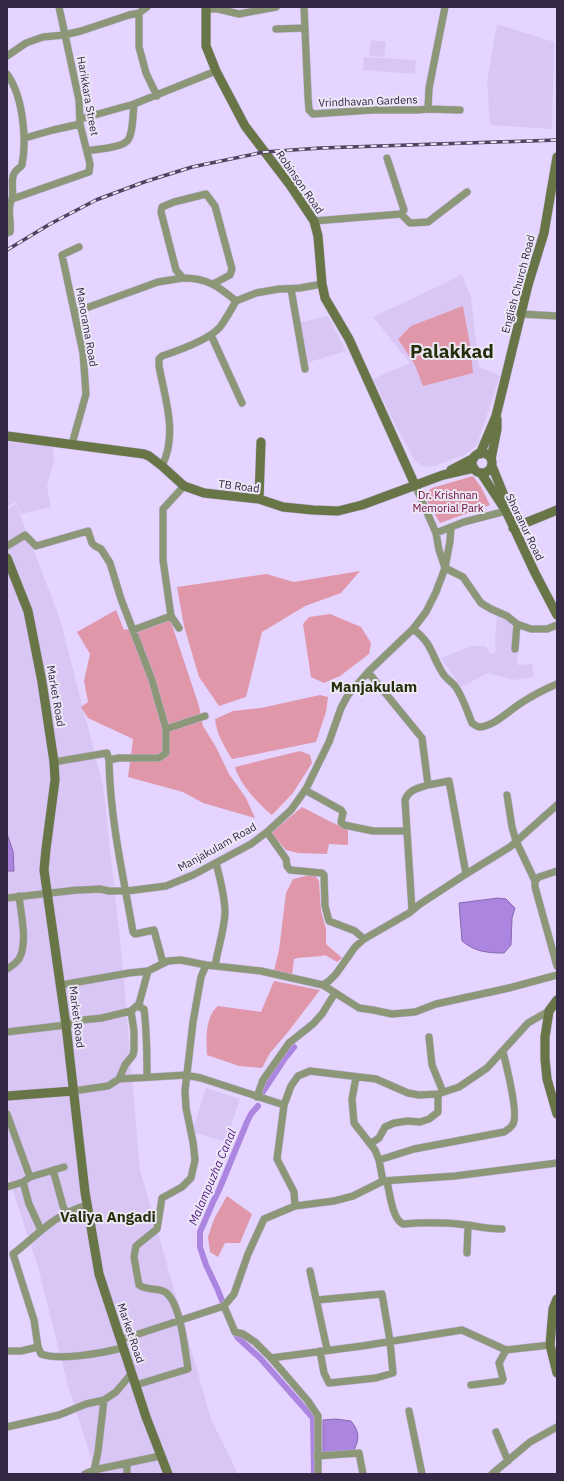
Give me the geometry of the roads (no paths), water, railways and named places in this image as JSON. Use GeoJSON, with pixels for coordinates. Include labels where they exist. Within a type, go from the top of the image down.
{"type":"FeatureCollection","features":[{"type":"Feature","properties":{"kind":"main road","name":"Robinson Road"},"geometry":{"type":"LineString","coordinates":[[206,8],[206,46],[216,71],[245,126],[290,185],[314,221],[318,236],[322,284],[325,298],[349,339],[415,485]]}},
{"type":"Feature","properties":{"kind":"main road","name":"English Church Road"},"geometry":{"type":"LineString","coordinates":[[477,456],[496,416],[528,285],[544,233],[557,157]]}},
{"type":"Feature","properties":{"kind":"main road","name":"English Church Road"},"geometry":{"type":"LineString","coordinates":[[491,462],[497,429],[496,416]]}},
{"type":"Feature","properties":{"kind":"main road","name":"TB Road"},"geometry":{"type":"LineString","coordinates":[[7,436],[144,454],[162,466],[184,486],[204,494],[259,499],[283,507],[313,510],[338,511],[362,505],[443,475],[477,470]]}},
{"type":"Feature","properties":{"kind":"main road"},"geometry":{"type":"LineString","coordinates":[[259,499],[261,442]]}},
{"type":"Feature","properties":{"kind":"main road"},"geometry":{"type":"LineString","coordinates":[[443,475],[477,456],[488,455],[491,462],[486,472],[477,470],[473,463],[477,456]]}},
{"type":"Feature","properties":{"kind":"main road","name":"Shoranur Road"},"geometry":{"type":"LineString","coordinates":[[491,462],[515,527],[557,615]]}},
{"type":"Feature","properties":{"kind":"main road","name":"Shoranur Road"},"geometry":{"type":"LineString","coordinates":[[477,470],[506,511],[557,607]]}},
{"type":"Feature","properties":{"kind":"main road"},"geometry":{"type":"LineString","coordinates":[[515,527],[557,510]]}},
{"type":"Feature","properties":{"kind":"main road","name":"Market Road"},"geometry":{"type":"LineString","coordinates":[[7,558],[28,611],[42,682],[54,762],[55,780],[44,870],[61,985],[88,1205],[99,1274],[121,1344],[160,1456],[168,1474]]}},
{"type":"Feature","properties":{"kind":"main road"},"geometry":{"type":"LineString","coordinates":[[557,1000],[549,1011],[545,1037],[547,1079],[557,1114]]}},
{"type":"Feature","properties":{"kind":"main road"},"geometry":{"type":"LineString","coordinates":[[7,1096],[73,1091]]}},
{"type":"Feature","properties":{"kind":"main road"},"geometry":{"type":"LineString","coordinates":[[557,1299],[553,1310],[550,1345],[557,1373]]}},
{"type":"Feature","properties":{"kind":"street","name":"Harikkara Street"},"geometry":{"type":"LineString","coordinates":[[12,199],[89,172],[90,164],[80,122],[79,100],[59,7]]}},
{"type":"Feature","properties":{"kind":"street"},"geometry":{"type":"LineString","coordinates":[[7,56],[26,43],[43,37],[64,35],[81,31],[128,11],[138,13],[147,7]]}},
{"type":"Feature","properties":{"kind":"street"},"geometry":{"type":"LineString","coordinates":[[206,8],[239,14],[276,7]]}},
{"type":"Feature","properties":{"kind":"street","name":"Vrindhavan Gardens"},"geometry":{"type":"LineString","coordinates":[[304,7],[308,97],[310,110],[313,114],[372,110],[428,109],[429,88],[445,7]]}},
{"type":"Feature","properties":{"kind":"street"},"geometry":{"type":"LineString","coordinates":[[138,13],[139,47],[146,73],[157,96]]}},
{"type":"Feature","properties":{"kind":"street"},"geometry":{"type":"LineString","coordinates":[[276,29],[305,28]]}},
{"type":"Feature","properties":{"kind":"street"},"geometry":{"type":"LineString","coordinates":[[25,138],[80,122],[157,96],[216,71]]}},
{"type":"Feature","properties":{"kind":"street"},"geometry":{"type":"LineString","coordinates":[[7,74],[14,84],[22,117],[25,138],[22,165],[15,172],[13,177],[14,192],[9,203],[11,225],[10,232],[7,233]]}},
{"type":"Feature","properties":{"kind":"street"},"geometry":{"type":"LineString","coordinates":[[87,150],[122,145],[128,141],[131,135],[134,104]]}},
{"type":"Feature","properties":{"kind":"street"},"geometry":{"type":"LineString","coordinates":[[428,109],[460,110]]}},
{"type":"Feature","properties":{"kind":"street"},"geometry":{"type":"LineString","coordinates":[[387,158],[404,210],[401,214]]}},
{"type":"Feature","properties":{"kind":"street"},"geometry":{"type":"LineString","coordinates":[[314,221],[401,214],[410,223],[428,222],[468,192]]}},
{"type":"Feature","properties":{"kind":"street"},"geometry":{"type":"LineString","coordinates":[[183,278],[176,270],[161,212],[162,207],[174,202],[206,194],[214,206],[232,269],[230,275],[213,284]]}},
{"type":"Feature","properties":{"kind":"street","name":"Manorama Road"},"geometry":{"type":"LineString","coordinates":[[72,444],[86,394],[83,353],[62,255],[79,247]]}},
{"type":"Feature","properties":{"kind":"street"},"geometry":{"type":"LineString","coordinates":[[75,312],[158,282],[183,278],[197,278],[213,284],[236,301]]}},
{"type":"Feature","properties":{"kind":"street"},"geometry":{"type":"LineString","coordinates":[[162,466],[168,450],[170,426],[159,359],[162,356],[211,335],[219,328],[236,301],[256,293],[322,284]]}},
{"type":"Feature","properties":{"kind":"street"},"geometry":{"type":"LineString","coordinates":[[291,289],[305,369]]}},
{"type":"Feature","properties":{"kind":"street"},"geometry":{"type":"LineString","coordinates":[[521,314],[557,316]]}},
{"type":"Feature","properties":{"kind":"street"},"geometry":{"type":"LineString","coordinates":[[211,335],[242,403]]}},
{"type":"Feature","properties":{"kind":"street"},"geometry":{"type":"LineString","coordinates":[[415,485],[436,533],[439,550],[445,568],[463,577],[481,604],[507,616],[517,624],[531,629],[547,628],[557,625]]}},
{"type":"Feature","properties":{"kind":"street"},"geometry":{"type":"LineString","coordinates":[[179,628],[170,616],[163,560],[163,509],[184,486]]}},
{"type":"Feature","properties":{"kind":"street"},"geometry":{"type":"LineString","coordinates":[[436,533],[451,526],[506,511]]}},
{"type":"Feature","properties":{"kind":"street","name":"Manjakulam Road"},"geometry":{"type":"LineString","coordinates":[[7,898],[76,890],[100,889],[109,891],[126,891],[166,886],[216,863],[251,844],[267,832],[291,810],[305,790],[329,742],[341,708],[348,695],[368,672],[413,628],[426,612],[436,592],[445,568],[451,526]]}},
{"type":"Feature","properties":{"kind":"street"},"geometry":{"type":"LineString","coordinates":[[7,546],[26,534],[36,546],[88,531],[92,543],[101,549],[110,563],[152,680],[166,729],[166,753],[159,758],[119,758],[109,760]]}},
{"type":"Feature","properties":{"kind":"street"},"geometry":{"type":"LineString","coordinates":[[133,630],[170,616]]}},
{"type":"Feature","properties":{"kind":"street"},"geometry":{"type":"LineString","coordinates":[[515,649],[517,624]]}},
{"type":"Feature","properties":{"kind":"street"},"geometry":{"type":"LineString","coordinates":[[413,628],[427,641],[442,672],[455,686],[460,694],[472,723],[476,726],[481,727],[501,718],[521,703],[557,684]]}},
{"type":"Feature","properties":{"kind":"street"},"geometry":{"type":"LineString","coordinates":[[368,672],[422,738],[428,784]]}},
{"type":"Feature","properties":{"kind":"street"},"geometry":{"type":"LineString","coordinates":[[166,729],[205,716]]}},
{"type":"Feature","properties":{"kind":"street"},"geometry":{"type":"LineString","coordinates":[[54,762],[107,753],[109,760],[114,825],[133,932],[135,934],[154,930],[163,963]]}},
{"type":"Feature","properties":{"kind":"street"},"geometry":{"type":"LineString","coordinates":[[412,910],[405,805],[407,795],[411,791],[428,784],[449,781],[466,874]]}},
{"type":"Feature","properties":{"kind":"street"},"geometry":{"type":"LineString","coordinates":[[305,790],[341,810],[343,813],[341,822],[344,825],[373,831],[407,831]]}},
{"type":"Feature","properties":{"kind":"street"},"geometry":{"type":"LineString","coordinates":[[508,795],[512,827],[516,841],[535,881],[535,887],[557,966]]}},
{"type":"Feature","properties":{"kind":"street"},"geometry":{"type":"LineString","coordinates":[[323,985],[336,974],[355,947],[364,940],[510,847],[557,805]]}},
{"type":"Feature","properties":{"kind":"street"},"geometry":{"type":"LineString","coordinates":[[267,832],[286,859],[287,866],[290,870],[322,873],[324,875],[326,910],[329,922],[355,931],[364,940]]}},
{"type":"Feature","properties":{"kind":"street"},"geometry":{"type":"LineString","coordinates":[[215,966],[225,911],[216,863]]}},
{"type":"Feature","properties":{"kind":"street"},"geometry":{"type":"LineString","coordinates":[[535,881],[539,877],[557,871]]}},
{"type":"Feature","properties":{"kind":"street"},"geometry":{"type":"LineString","coordinates":[[7,969],[20,957],[24,942],[19,896]]}},
{"type":"Feature","properties":{"kind":"street"},"geometry":{"type":"LineString","coordinates":[[61,985],[129,972],[148,971],[168,960],[181,960],[206,966],[278,974],[323,985],[359,1008],[392,1014],[415,1012],[436,1004],[509,988],[557,975]]}},
{"type":"Feature","properties":{"kind":"street"},"geometry":{"type":"LineString","coordinates":[[136,1385],[188,1368],[180,1320],[172,1301],[167,1293],[157,1289],[144,1288],[139,1285],[134,1257],[136,1246],[157,1229],[162,1198],[182,1187],[192,1178],[195,1160],[186,1108],[186,1075],[188,1070],[193,1022],[201,977],[206,966]]}},
{"type":"Feature","properties":{"kind":"street"},"geometry":{"type":"LineString","coordinates":[[7,1032],[66,1025],[82,1020],[102,1018],[131,1011],[138,1004],[148,971]]}},
{"type":"Feature","properties":{"kind":"street"},"geometry":{"type":"LineString","coordinates":[[257,1097],[263,1080],[277,1058],[289,1043],[313,1024],[322,1014],[335,993]]}},
{"type":"Feature","properties":{"kind":"street"},"geometry":{"type":"LineString","coordinates":[[138,1004],[144,1009],[146,1020],[147,1077]]}},
{"type":"Feature","properties":{"kind":"street"},"geometry":{"type":"LineString","coordinates":[[119,1079],[125,1065],[133,1055],[134,1050],[134,1025],[131,1011]]}},
{"type":"Feature","properties":{"kind":"street"},"geometry":{"type":"LineString","coordinates":[[296,1206],[294,1192],[277,1159],[284,1105],[291,1086],[298,1076],[310,1071],[376,1079],[408,1093],[419,1095],[440,1093],[459,1087],[487,1068],[528,1023],[549,1011]]}},
{"type":"Feature","properties":{"kind":"street"},"geometry":{"type":"LineString","coordinates":[[370,1144],[379,1138],[386,1127],[394,1123],[408,1121],[420,1122],[429,1119],[438,1112],[440,1093],[432,1065],[429,1037]]}},
{"type":"Feature","properties":{"kind":"street"},"geometry":{"type":"LineString","coordinates":[[379,1160],[414,1149],[504,1132],[513,1125],[516,1116],[511,1085],[503,1052]]}},
{"type":"Feature","properties":{"kind":"street"},"geometry":{"type":"LineString","coordinates":[[73,1091],[108,1086],[119,1079],[186,1075],[201,1078],[284,1105]]}},
{"type":"Feature","properties":{"kind":"street"},"geometry":{"type":"LineString","coordinates":[[356,1077],[352,1099],[354,1123],[375,1150],[396,1219],[403,1224],[430,1222],[502,1229]]}},
{"type":"Feature","properties":{"kind":"street"},"geometry":{"type":"LineString","coordinates":[[7,1114],[30,1177]]}},
{"type":"Feature","properties":{"kind":"street"},"geometry":{"type":"LineString","coordinates":[[88,1205],[66,1213],[41,1230],[10,1255],[34,1320],[38,1348],[41,1354],[49,1357],[89,1355],[121,1344],[180,1320],[224,1306],[234,1294],[248,1254],[264,1219],[296,1206],[334,1201],[353,1196],[385,1181],[455,1176],[557,1163]]}},
{"type":"Feature","properties":{"kind":"street"},"geometry":{"type":"LineString","coordinates":[[7,1187],[23,1182],[30,1177],[64,1167]]}},
{"type":"Feature","properties":{"kind":"street"},"geometry":{"type":"LineString","coordinates":[[53,1170],[62,1206],[66,1213]]}},
{"type":"Feature","properties":{"kind":"street"},"geometry":{"type":"LineString","coordinates":[[23,1182],[29,1204],[41,1230]]}},
{"type":"Feature","properties":{"kind":"street"},"geometry":{"type":"LineString","coordinates":[[467,1253],[468,1225]]}},
{"type":"Feature","properties":{"kind":"street"},"geometry":{"type":"LineString","coordinates":[[310,1271],[317,1300],[324,1350],[324,1373],[329,1383],[376,1378],[393,1372],[390,1341],[382,1294],[317,1300]]}},
{"type":"Feature","properties":{"kind":"street"},"geometry":{"type":"LineString","coordinates":[[224,1306],[236,1332],[243,1334],[255,1342],[271,1358],[308,1401],[318,1416],[318,1474]]}},
{"type":"Feature","properties":{"kind":"street"},"geometry":{"type":"LineString","coordinates":[[271,1358],[362,1346],[462,1330],[506,1350],[550,1345]]}},
{"type":"Feature","properties":{"kind":"street"},"geometry":{"type":"LineString","coordinates":[[7,1351],[21,1351],[38,1348]]}},
{"type":"Feature","properties":{"kind":"street"},"geometry":{"type":"LineString","coordinates":[[471,1385],[502,1381],[503,1379],[499,1363],[506,1350]]}},
{"type":"Feature","properties":{"kind":"street"},"geometry":{"type":"LineString","coordinates":[[7,1426],[59,1415],[86,1404],[104,1400],[116,1392],[132,1373]]}},
{"type":"Feature","properties":{"kind":"street"},"geometry":{"type":"LineString","coordinates":[[94,1470],[99,1444],[104,1400]]}},
{"type":"Feature","properties":{"kind":"street"},"geometry":{"type":"LineString","coordinates":[[409,1411],[422,1474]]}},
{"type":"Feature","properties":{"kind":"street"},"geometry":{"type":"LineString","coordinates":[[492,1474],[530,1442],[557,1427]]}},
{"type":"Feature","properties":{"kind":"street"},"geometry":{"type":"LineString","coordinates":[[496,1432],[508,1461]]}},
{"type":"Feature","properties":{"kind":"street"},"geometry":{"type":"LineString","coordinates":[[317,1456],[359,1453],[363,1474]]}},
{"type":"Feature","properties":{"kind":"street"},"geometry":{"type":"LineString","coordinates":[[85,1474],[94,1470],[160,1456]]}},
{"type":"Feature","properties":{"kind":"street"},"geometry":{"type":"LineString","coordinates":[[127,1463],[127,1474]]}},
{"type":"Feature","properties":{"kind":"waterway","name":"Malampuzha Canal"},"geometry":{"type":"LineString","coordinates":[[262,1093],[294,1047]]}},
{"type":"Feature","properties":{"kind":"waterway","name":"Malampuzha Canal"},"geometry":{"type":"LineString","coordinates":[[225,1308],[206,1265],[200,1247],[200,1232],[247,1122],[251,1114],[258,1106]]}},
{"type":"Feature","properties":{"kind":"waterway","name":"Malampuzha Canal"},"geometry":{"type":"LineString","coordinates":[[233,1330],[238,1338],[260,1358],[313,1418],[314,1474]]}},
{"type":"Feature","properties":{"kind":"railway"},"geometry":{"type":"LineString","coordinates":[[7,250],[50,224],[96,200],[144,182],[192,167],[264,152],[321,148],[557,140]]}},
{"type":"Feature","properties":{"kind":"district","name":"Palakkad"},"geometry":{"type":"Point","coordinates":[452,351]}},
{"type":"Feature","properties":{"kind":"district","name":"Manjakulam"},"geometry":{"type":"Point","coordinates":[374,686]}},
{"type":"Feature","properties":{"kind":"district","name":"Valiya Angadi"},"geometry":{"type":"Point","coordinates":[108,1216]}},
{"type":"Feature","properties":{"kind":"park label","name":"Dr. Krishnan Memorial Park"},"geometry":{"type":"Point","coordinates":[448,501]}}]}
